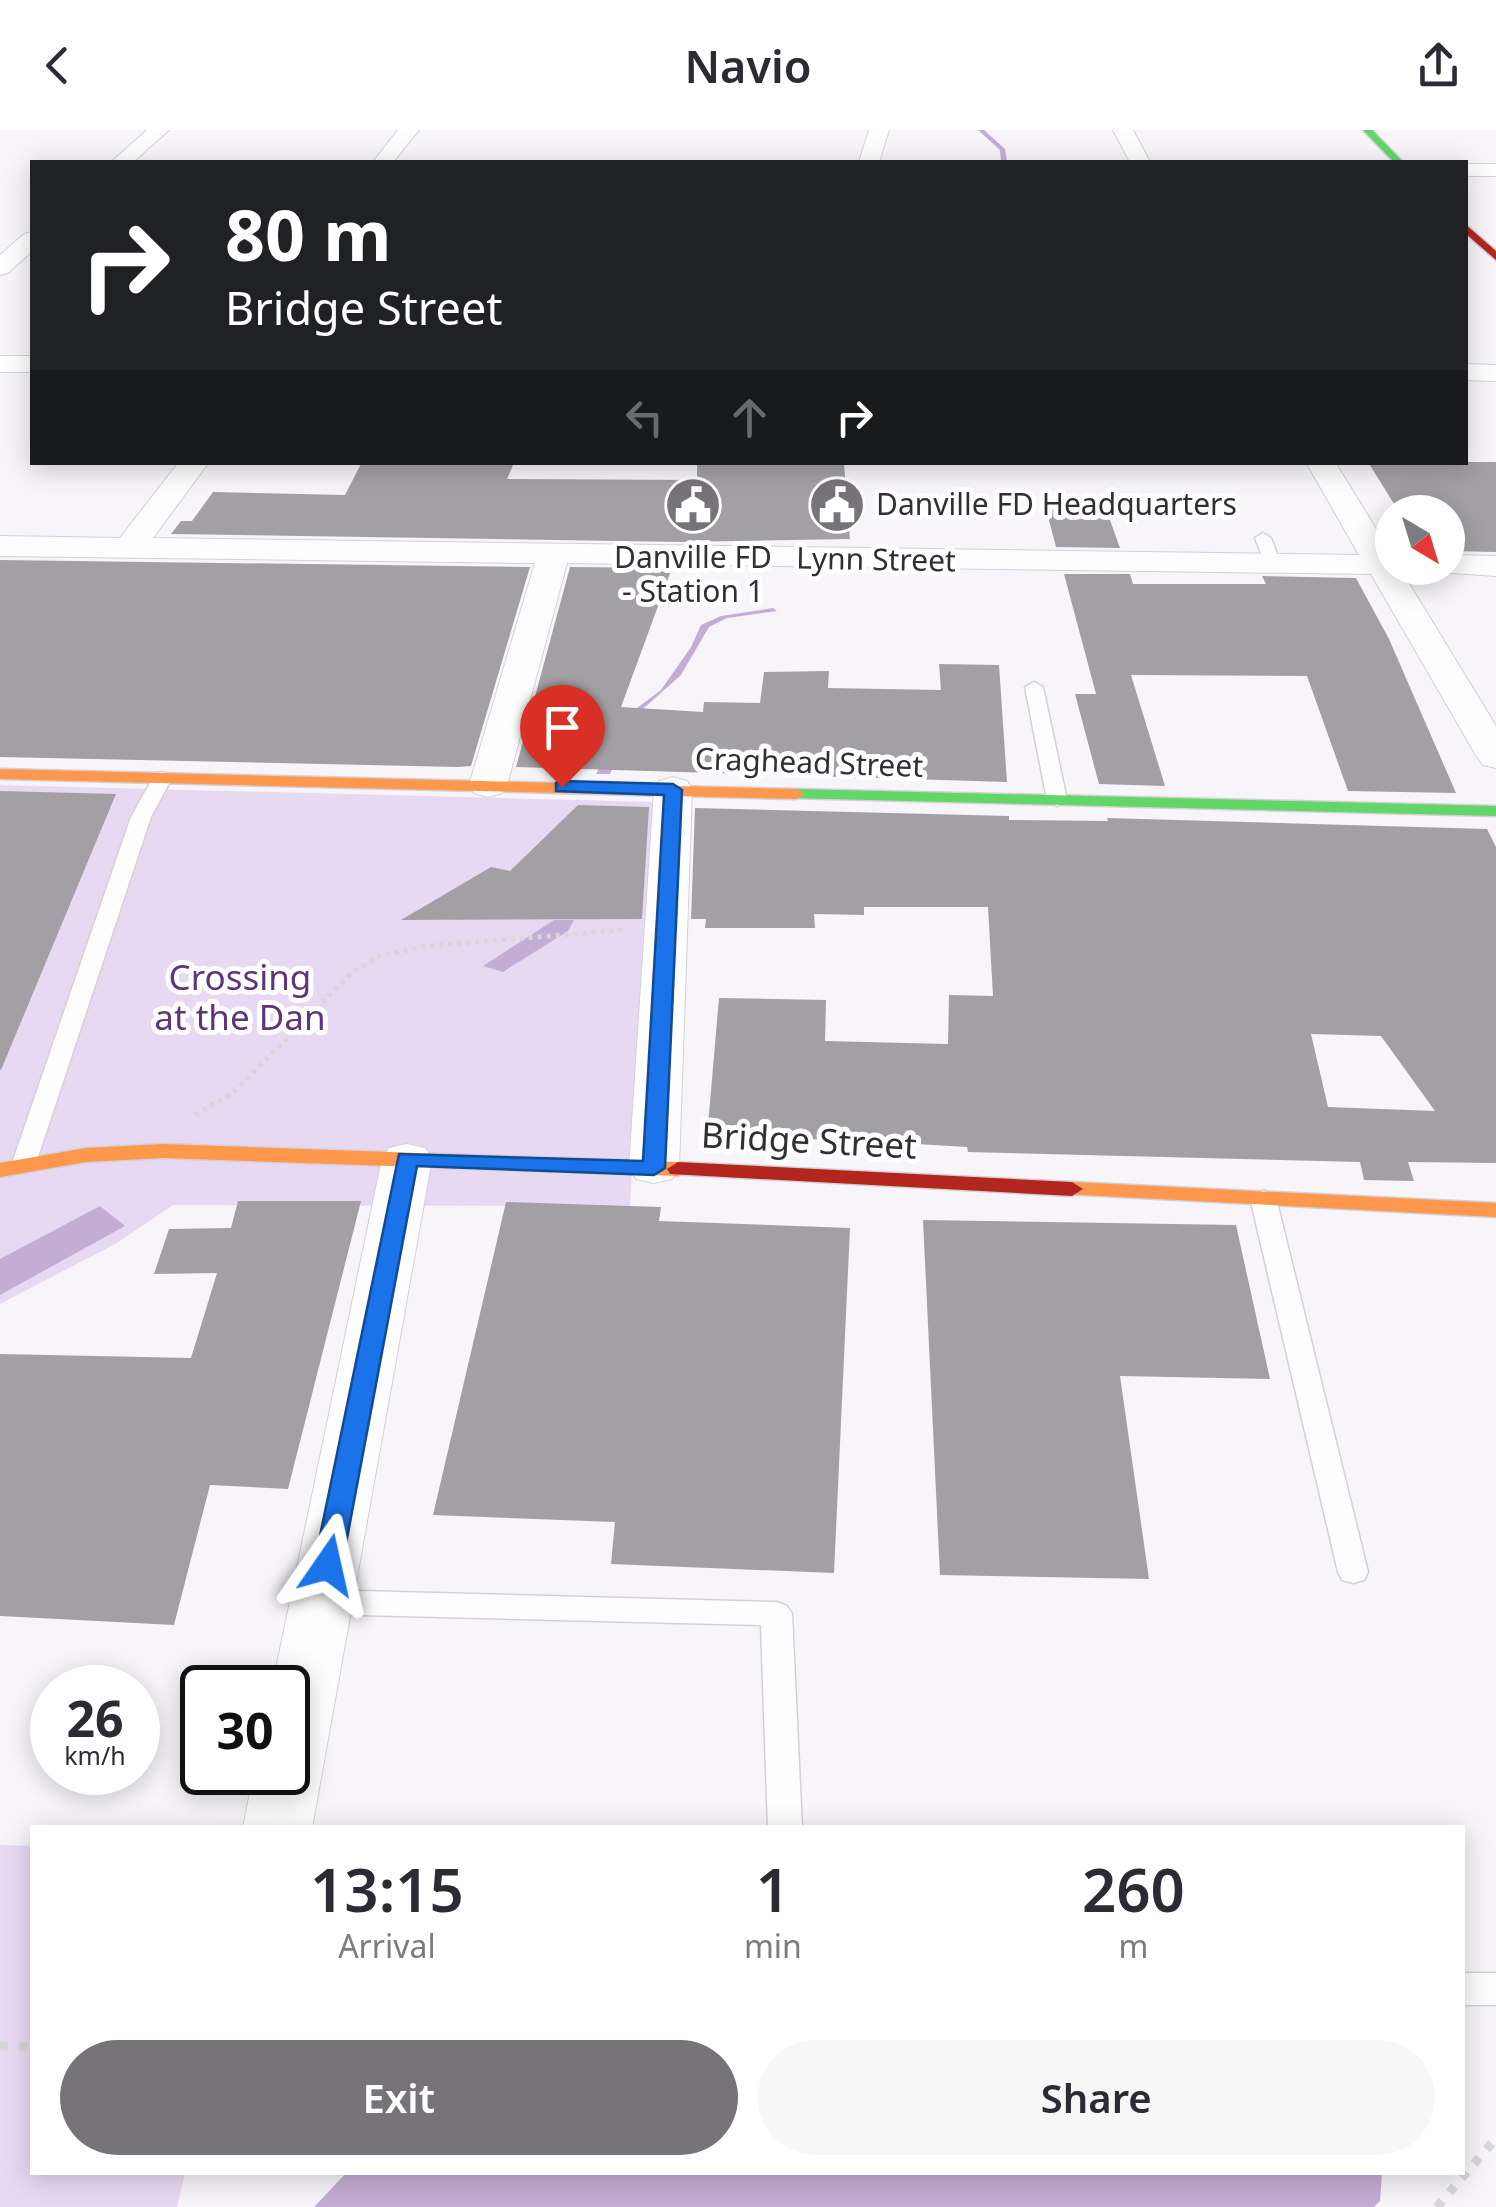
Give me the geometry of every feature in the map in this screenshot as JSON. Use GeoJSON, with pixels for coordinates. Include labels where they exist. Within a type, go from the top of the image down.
{"type":"FeatureCollection","features":[{"type":"Feature","properties":{"kind":"street"},"geometry":{"type":"LineString","coordinates":[[124,160],[159,130]]}},
{"type":"Feature","properties":{"kind":"street"},"geometry":{"type":"LineString","coordinates":[[386,160],[409,130]]}},
{"type":"Feature","properties":{"kind":"street"},"geometry":{"type":"LineString","coordinates":[[870,160],[879,130]]}},
{"type":"Feature","properties":{"kind":"street"},"geometry":{"type":"LineString","coordinates":[[1123,130],[1139,160]]}},
{"type":"Feature","properties":{"kind":"street"},"geometry":{"type":"LineString","coordinates":[[1366,130],[1397,160]]}},
{"type":"Feature","properties":{"kind":"street"},"geometry":{"type":"LineString","coordinates":[[1468,170],[1496,170]]}},
{"type":"Feature","properties":{"kind":"street"},"geometry":{"type":"LineString","coordinates":[[1470,218],[1496,257]]}},
{"type":"Feature","properties":{"kind":"street"},"geometry":{"type":"LineString","coordinates":[[0,268],[27,230]]}},
{"type":"Feature","properties":{"kind":"street"},"geometry":{"type":"LineString","coordinates":[[0,364],[30,364]]}},
{"type":"Feature","properties":{"kind":"street"},"geometry":{"type":"LineString","coordinates":[[1468,372],[1496,373]]}},
{"type":"Feature","properties":{"kind":"street"},"geometry":{"type":"LineString","coordinates":[[130,548],[193,465]]}},
{"type":"Feature","properties":{"kind":"street"},"geometry":{"type":"LineString","coordinates":[[1322,465],[1375,544]]}},
{"type":"Feature","properties":{"kind":"street","name":"Lynn Street"},"geometry":{"type":"LineString","coordinates":[[0,546],[553,556],[1268,551],[1375,563]]}},
{"type":"Feature","properties":{"kind":"street"},"geometry":{"type":"LineString","coordinates":[[488,785],[553,556]]}},
{"type":"Feature","properties":{"kind":"street"},"geometry":{"type":"LineString","coordinates":[[1465,565],[1496,566]]}},
{"type":"Feature","properties":{"kind":"street"},"geometry":{"type":"LineString","coordinates":[[1400,585],[1496,757]]}},
{"type":"Feature","properties":{"kind":"street","name":"Craghead Street"},"geometry":{"type":"LineString","coordinates":[[0,774],[1496,811]]}},
{"type":"Feature","properties":{"kind":"street"},"geometry":{"type":"LineString","coordinates":[[654,1168],[673,790]]}},
{"type":"Feature","properties":{"kind":"street","name":"Bridge Street"},"geometry":{"type":"LineString","coordinates":[[12,1168],[86,1155],[162,1151],[654,1168],[1496,1210]]}},
{"type":"Feature","properties":{"kind":"street"},"geometry":{"type":"LineString","coordinates":[[278,1825],[407,1158]]}},
{"type":"Feature","properties":{"kind":"lane"},"geometry":{"type":"LineString","coordinates":[[1034,686],[1056,800]]}},
{"type":"Feature","properties":{"kind":"lane"},"geometry":{"type":"LineString","coordinates":[[12,1168],[141,817],[162,778]]}},
{"type":"Feature","properties":{"kind":"lane"},"geometry":{"type":"LineString","coordinates":[[1263,1198],[1353,1572]]}},
{"type":"Feature","properties":{"kind":"lane"},"geometry":{"type":"LineString","coordinates":[[321,1602],[776,1614],[784,1825]]}},
{"type":"Feature","properties":{"kind":"lane"},"geometry":{"type":"LineString","coordinates":[[1465,1989],[1496,1989]]}},
{"type":"Feature","properties":{"kind":"path"},"geometry":{"type":"LineString","coordinates":[[220,1102],[268,1060],[363,964],[405,949],[626,929]]}},
{"type":"Feature","properties":{"kind":"path"},"geometry":{"type":"LineString","coordinates":[[0,2046],[30,2047]]}},
{"type":"Feature","properties":{"kind":"path"},"geometry":{"type":"LineString","coordinates":[[1465,2174],[1492,2143]]}},
{"type":"Feature","properties":{"kind":"path"},"geometry":{"type":"LineString","coordinates":[[1437,2207],[1464,2175]]}},
{"type":"Feature","properties":{"kind":"green space","name":"Crossing at the Dan"},"geometry":{"type":"Polygon","coordinates":[[[0,785],[653,802],[630,1206],[173,1205],[117,1243],[0,1304],[0,785]]]}},
{"type":"Feature","properties":{"kind":"green space"},"geometry":{"type":"Polygon","coordinates":[[[0,1845],[30,1846],[30,2175],[185,2175],[177,2207],[0,2207],[0,1845]]]}},
{"type":"Feature","properties":{"kind":"shaded area"},"geometry":{"type":"Polygon","coordinates":[[[773,608],[777,611],[727,618],[709,627],[681,675],[636,715],[610,774],[596,774],[629,714],[661,690],[691,647],[701,625],[721,616],[773,608]]]}},
{"type":"Feature","properties":{"kind":"shaded area"},"geometry":{"type":"Polygon","coordinates":[[[554,920],[574,920],[568,931],[503,972],[483,966],[554,920]]]}},
{"type":"Feature","properties":{"kind":"shaded area"},"geometry":{"type":"Polygon","coordinates":[[[100,1206],[125,1226],[0,1295],[0,1259],[100,1206]]]}},
{"type":"Feature","properties":{"kind":"shaded area"},"geometry":{"type":"Polygon","coordinates":[[[344,2175],[1382,2175],[1380,2201],[1374,2207],[314,2207],[344,2175]]]}},
{"type":"Feature","properties":{"kind":"building"},"geometry":{"type":"Polygon","coordinates":[[[1496,462],[1496,552],[1465,551],[1465,495],[1388,495],[1370,465],[1496,462]]]}},
{"type":"Feature","properties":{"kind":"building"},"geometry":{"type":"Polygon","coordinates":[[[360,465],[513,465],[507,479],[697,480],[697,465],[844,465],[850,539],[682,542],[171,534],[181,521],[192,521],[213,492],[345,495],[360,465]]]}},
{"type":"Feature","properties":{"kind":"building"},"geometry":{"type":"Polygon","coordinates":[[[1046,509],[1106,509],[1120,548],[1056,547],[1046,509]]]}},
{"type":"Feature","properties":{"kind":"building"},"geometry":{"type":"Polygon","coordinates":[[[0,560],[530,567],[471,766],[458,767],[0,757],[0,560]]]}},
{"type":"Feature","properties":{"kind":"building"},"geometry":{"type":"Polygon","coordinates":[[[570,567],[672,568],[621,707],[703,712],[704,702],[760,703],[764,672],[829,671],[828,688],[941,690],[939,664],[999,665],[1007,782],[516,767],[570,567]]]}},
{"type":"Feature","properties":{"kind":"building"},"geometry":{"type":"Polygon","coordinates":[[[1064,574],[1130,574],[1133,584],[1266,584],[1262,576],[1356,578],[1389,639],[1456,793],[1348,791],[1307,676],[1131,675],[1165,786],[1099,784],[1075,694],[1096,694],[1064,574]]]}},
{"type":"Feature","properties":{"kind":"building"},"geometry":{"type":"Polygon","coordinates":[[[0,791],[116,794],[1,1070],[0,1069],[0,791]]]}},
{"type":"Feature","properties":{"kind":"building"},"geometry":{"type":"Polygon","coordinates":[[[578,805],[649,807],[642,919],[401,920],[491,867],[510,871],[578,805]]]}},
{"type":"Feature","properties":{"kind":"building"},"geometry":{"type":"Polygon","coordinates":[[[695,808],[1009,816],[1009,820],[1108,821],[1107,818],[1487,829],[1496,847],[1496,1163],[1408,1162],[1414,1181],[1364,1180],[1360,1162],[968,1152],[967,1147],[850,1140],[707,1137],[719,998],[826,1000],[825,1041],[948,1044],[949,995],[993,996],[988,907],[864,907],[864,915],[814,914],[815,928],[705,928],[706,919],[691,919],[695,808]],[[1311,1034],[1328,1107],[1435,1111],[1381,1036],[1311,1034]]]}},
{"type":"Feature","properties":{"kind":"building"},"geometry":{"type":"Polygon","coordinates":[[[238,1201],[361,1201],[288,1489],[210,1485],[174,1625],[0,1616],[0,1354],[191,1358],[217,1273],[154,1274],[169,1229],[231,1228],[238,1201]]]}},
{"type":"Feature","properties":{"kind":"building"},"geometry":{"type":"Polygon","coordinates":[[[506,1202],[661,1207],[659,1221],[850,1228],[834,1573],[611,1564],[615,1522],[433,1515],[506,1202]]]}},
{"type":"Feature","properties":{"kind":"building"},"geometry":{"type":"Polygon","coordinates":[[[923,1220],[1236,1225],[1270,1379],[1120,1376],[1149,1579],[940,1575],[923,1220]]]}},
{"type":"Feature","properties":{"kind":"waterway"},"geometry":{"type":"LineString","coordinates":[[981,130],[1003,150],[1004,160]]}},
{"type":"Feature","properties":{"kind":"traffic: fast"},"geometry":{"type":"LineString","coordinates":[[1367,130],[1397,160]]}},
{"type":"Feature","properties":{"kind":"traffic: fast"},"geometry":{"type":"LineString","coordinates":[[796,794],[1496,811]]}},
{"type":"Feature","properties":{"kind":"traffic: slow"},"geometry":{"type":"LineString","coordinates":[[0,774],[796,794]]}},
{"type":"Feature","properties":{"kind":"traffic: slow"},"geometry":{"type":"LineString","coordinates":[[0,1170],[86,1155],[163,1151],[678,1169]]}},
{"type":"Feature","properties":{"kind":"traffic: slow"},"geometry":{"type":"LineString","coordinates":[[1072,1189],[1496,1210]]}},
{"type":"Feature","properties":{"kind":"traffic: jam"},"geometry":{"type":"LineString","coordinates":[[1468,230],[1496,257]]}},
{"type":"Feature","properties":{"kind":"traffic: jam"},"geometry":{"type":"LineString","coordinates":[[678,1169],[1072,1189]]}},
{"type":"Feature","properties":{"kind":"place","name":"Danville FD - Station 1"},"geometry":{"type":"Point","coordinates":[693,505]}},
{"type":"Feature","properties":{"kind":"place","name":"Danville FD Headquarters"},"geometry":{"type":"Point","coordinates":[837,505]}},
{"type":"Feature","properties":{"kind":"route"},"geometry":{"type":"LineString","coordinates":[[328,1565],[407,1158],[654,1168],[673,790],[562,787]]}}]}
